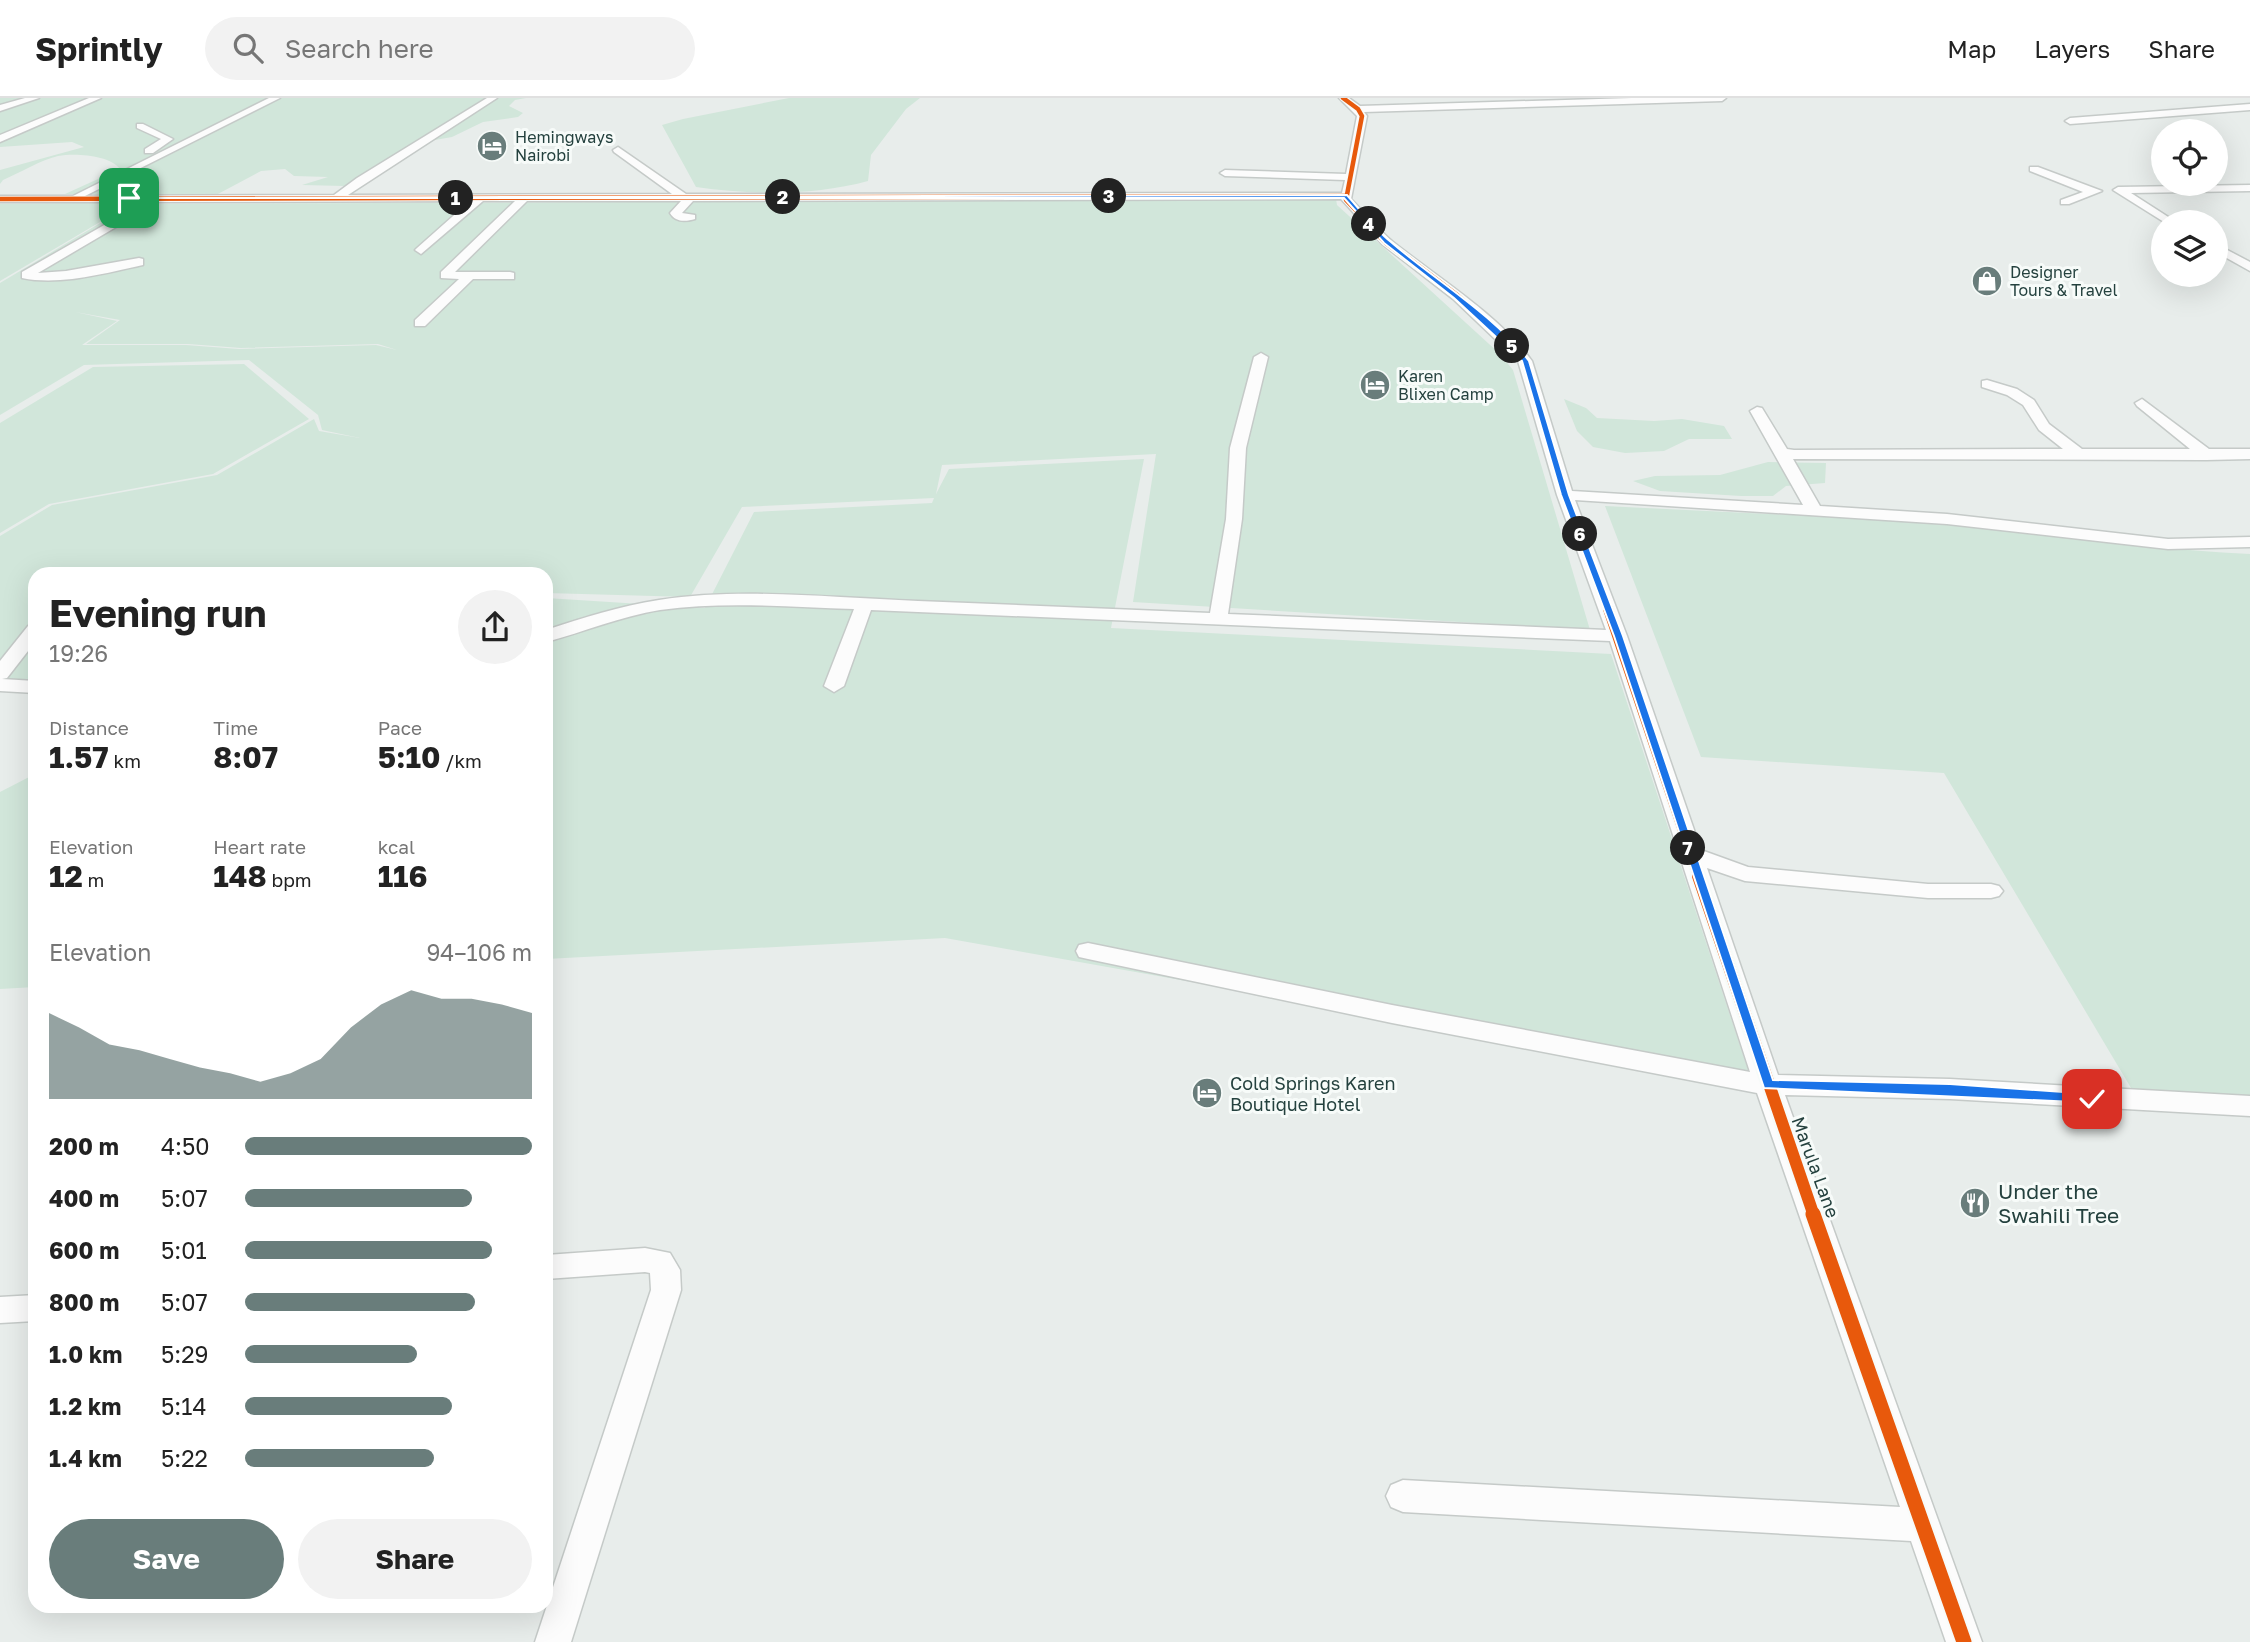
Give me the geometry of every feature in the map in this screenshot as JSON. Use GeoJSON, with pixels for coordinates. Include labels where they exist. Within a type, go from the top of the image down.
{"type":"FeatureCollection","features":[{"type":"Feature","properties":{"kind":"street"},"geometry":{"type":"LineString","coordinates":[[0,108],[35,98]]}},
{"type":"Feature","properties":{"kind":"street"},"geometry":{"type":"LineString","coordinates":[[0,139],[97,98]]}},
{"type":"Feature","properties":{"kind":"street"},"geometry":{"type":"LineString","coordinates":[[71,198],[276,98]]}},
{"type":"Feature","properties":{"kind":"street"},"geometry":{"type":"LineString","coordinates":[[337,198],[361,180],[493,98]]}},
{"type":"Feature","properties":{"kind":"street"},"geometry":{"type":"LineString","coordinates":[[1350,103],[1722,98]]}},
{"type":"Feature","properties":{"kind":"street"},"geometry":{"type":"LineString","coordinates":[[1347,187],[1362,116],[1350,103]]}},
{"type":"Feature","properties":{"kind":"street"},"geometry":{"type":"LineString","coordinates":[[2070,121],[2250,107]]}},
{"type":"Feature","properties":{"kind":"street"},"geometry":{"type":"LineString","coordinates":[[46,199],[156,148],[168,139],[141,126]]}},
{"type":"Feature","properties":{"kind":"street"},"geometry":{"type":"LineString","coordinates":[[618,150],[687,197]]}},
{"type":"Feature","properties":{"kind":"street"},"geometry":{"type":"LineString","coordinates":[[2034,169],[2089,191],[2248,189]]}},
{"type":"Feature","properties":{"kind":"street"},"geometry":{"type":"LineString","coordinates":[[1225,173],[1347,187]]}},
{"type":"Feature","properties":{"kind":"street"},"geometry":{"type":"LineString","coordinates":[[0,199],[687,197],[1347,187]]}},
{"type":"Feature","properties":{"kind":"street","name":"Marula Lane"},"geometry":{"type":"LineString","coordinates":[[1347,187],[1387,242],[1457,296],[1522,356],[1565,495],[1618,636],[1768,1084],[1964,1642]]}},
{"type":"Feature","properties":{"kind":"street"},"geometry":{"type":"LineString","coordinates":[[2118,190],[2151,210]]}},
{"type":"Feature","properties":{"kind":"street"},"geometry":{"type":"LineString","coordinates":[[2065,202],[2088,194],[2089,191]]}},
{"type":"Feature","properties":{"kind":"street"},"geometry":{"type":"LineString","coordinates":[[510,276],[445,275],[525,197]]}},
{"type":"Feature","properties":{"kind":"street"},"geometry":{"type":"LineString","coordinates":[[687,197],[676,213],[678,217],[691,217]]}},
{"type":"Feature","properties":{"kind":"street"},"geometry":{"type":"LineString","coordinates":[[139,262],[36,278],[26,275],[124,218],[150,198]]}},
{"type":"Feature","properties":{"kind":"street"},"geometry":{"type":"LineString","coordinates":[[421,250],[480,198]]}},
{"type":"Feature","properties":{"kind":"street"},"geometry":{"type":"LineString","coordinates":[[2228,254],[2250,267]]}},
{"type":"Feature","properties":{"kind":"street"},"geometry":{"type":"LineString","coordinates":[[420,323],[468,276]]}},
{"type":"Feature","properties":{"kind":"street"},"geometry":{"type":"LineString","coordinates":[[1218,618],[1234,519],[1238,448],[1261,357]]}},
{"type":"Feature","properties":{"kind":"street"},"geometry":{"type":"LineString","coordinates":[[1987,384],[2012,391],[2029,403],[2034,415],[2044,427],[2078,454]]}},
{"type":"Feature","properties":{"kind":"street"},"geometry":{"type":"LineString","coordinates":[[2142,403],[2206,455]]}},
{"type":"Feature","properties":{"kind":"street"},"geometry":{"type":"LineString","coordinates":[[1758,411],[1815,511]]}},
{"type":"Feature","properties":{"kind":"street"},"geometry":{"type":"LineString","coordinates":[[1780,452],[1794,455],[2250,454]]}},
{"type":"Feature","properties":{"kind":"street"},"geometry":{"type":"LineString","coordinates":[[1565,495],[1947,519],[2168,544],[2250,541]]}},
{"type":"Feature","properties":{"kind":"street"},"geometry":{"type":"LineString","coordinates":[[553,634],[596,620],[677,603],[757,600],[1618,636]]}},
{"type":"Feature","properties":{"kind":"street"},"geometry":{"type":"LineString","coordinates":[[834,685],[865,603]]}},
{"type":"Feature","properties":{"kind":"street"},"geometry":{"type":"LineString","coordinates":[[0,674],[28,639]]}},
{"type":"Feature","properties":{"kind":"street"},"geometry":{"type":"LineString","coordinates":[[0,685],[28,687]]}},
{"type":"Feature","properties":{"kind":"street"},"geometry":{"type":"LineString","coordinates":[[1690,854],[1745,874],[1928,891],[1991,891]]}},
{"type":"Feature","properties":{"kind":"street"},"geometry":{"type":"LineString","coordinates":[[1088,951],[1392,1014],[1768,1084],[1950,1089],[2250,1106]]}},
{"type":"Feature","properties":{"kind":"street"},"geometry":{"type":"LineString","coordinates":[[553,1266],[645,1259],[659,1262],[665,1270],[666,1290],[553,1642]]}},
{"type":"Feature","properties":{"kind":"street"},"geometry":{"type":"LineString","coordinates":[[0,1310],[28,1308]]}},
{"type":"Feature","properties":{"kind":"street"},"geometry":{"type":"LineString","coordinates":[[1403,1496],[1923,1525]]}},
{"type":"Feature","properties":{"kind":"green space"},"geometry":{"type":"Polygon","coordinates":[[[0,98],[526,98],[515,100],[509,106],[523,113],[518,117],[483,122],[452,137],[418,143],[344,186],[302,185],[328,177],[294,176],[285,169],[261,171],[216,195],[65,194],[120,169],[108,161],[83,155],[51,158],[3,180],[0,184],[0,170],[84,147],[72,142],[0,147],[0,98]]]}},
{"type":"Feature","properties":{"kind":"green space"},"geometry":{"type":"Polygon","coordinates":[[[789,98],[920,98],[906,109],[871,155],[868,181],[804,192],[739,192],[696,187],[662,125],[789,98]]]}},
{"type":"Feature","properties":{"kind":"green space"},"geometry":{"type":"Polygon","coordinates":[[[1336,199],[1337,205],[1500,354],[1513,370],[1590,630],[1133,602],[1156,454],[942,465],[936,494],[949,469],[1144,459],[1111,628],[1611,654],[1752,1082],[945,938],[553,959],[553,598],[705,608],[754,512],[932,503],[934,498],[742,507],[690,597],[553,593],[553,567],[28,567],[28,684],[0,683],[0,536],[52,505],[217,475],[314,419],[319,431],[360,438],[322,430],[318,415],[249,360],[84,365],[0,415],[0,283],[132,204],[1336,199]],[[75,312],[117,321],[82,345],[186,345],[239,349],[376,345],[397,350],[378,344],[241,348],[188,344],[86,344],[120,320],[75,312]]]}},
{"type":"Feature","properties":{"kind":"green space"},"geometry":{"type":"Polygon","coordinates":[[[0,204],[129,205],[0,281],[0,204]]]}},
{"type":"Feature","properties":{"kind":"green space"},"geometry":{"type":"Polygon","coordinates":[[[244,364],[309,419],[213,474],[49,504],[0,533],[0,423],[93,367],[244,364]]]}},
{"type":"Feature","properties":{"kind":"green space"},"geometry":{"type":"Polygon","coordinates":[[[1564,399],[1586,408],[1597,418],[1654,421],[1682,419],[1724,426],[1732,439],[1689,439],[1664,451],[1625,453],[1593,447],[1577,431],[1564,399]]]}},
{"type":"Feature","properties":{"kind":"green space"},"geometry":{"type":"Polygon","coordinates":[[[1768,462],[1826,463],[1825,483],[1786,486],[1773,496],[1741,496],[1660,491],[1633,481],[1655,476],[1720,475],[1768,462]]]}},
{"type":"Feature","properties":{"kind":"green space"},"geometry":{"type":"Polygon","coordinates":[[[1605,506],[1949,524],[2175,549],[2250,554],[2250,1097],[2134,1093],[1944,773],[1701,757],[1605,506]]]}},
{"type":"Feature","properties":{"kind":"green space"},"geometry":{"type":"Polygon","coordinates":[[[28,778],[28,987],[0,989],[0,792],[28,778]]]}},
{"type":"Feature","properties":{"kind":"cycle path"},"geometry":{"type":"LineString","coordinates":[[1343,98],[1358,109],[1362,116],[1346,200],[1386,242],[1457,296],[1517,350],[1525,361],[1565,495],[1618,636],[1768,1085],[1964,1642]]}},
{"type":"Feature","properties":{"kind":"cycle path"},"geometry":{"type":"LineString","coordinates":[[0,199],[1345,196]]}},
{"type":"Feature","properties":{"kind":"place","name":"Hemingways Nairobi"},"geometry":{"type":"Point","coordinates":[492,146]}},
{"type":"Feature","properties":{"kind":"place","name":"Designer Tours & Travel"},"geometry":{"type":"Point","coordinates":[1987,281]}},
{"type":"Feature","properties":{"kind":"place","name":"Karen Blixen Camp"},"geometry":{"type":"Point","coordinates":[1375,385]}},
{"type":"Feature","properties":{"kind":"place","name":"Cold Springs Karen Boutique Hotel"},"geometry":{"type":"Point","coordinates":[1207,1093]}},
{"type":"Feature","properties":{"kind":"place","name":"Under the Swahili Tree"},"geometry":{"type":"Point","coordinates":[1975,1203]}},
{"type":"Feature","properties":{"kind":"route"},"geometry":{"type":"LineString","coordinates":[[129,198],[1345,196],[1387,242],[1457,296],[1525,361],[1565,495],[1618,636],[1768,1084],[1950,1089],[2092,1099]]}}]}
